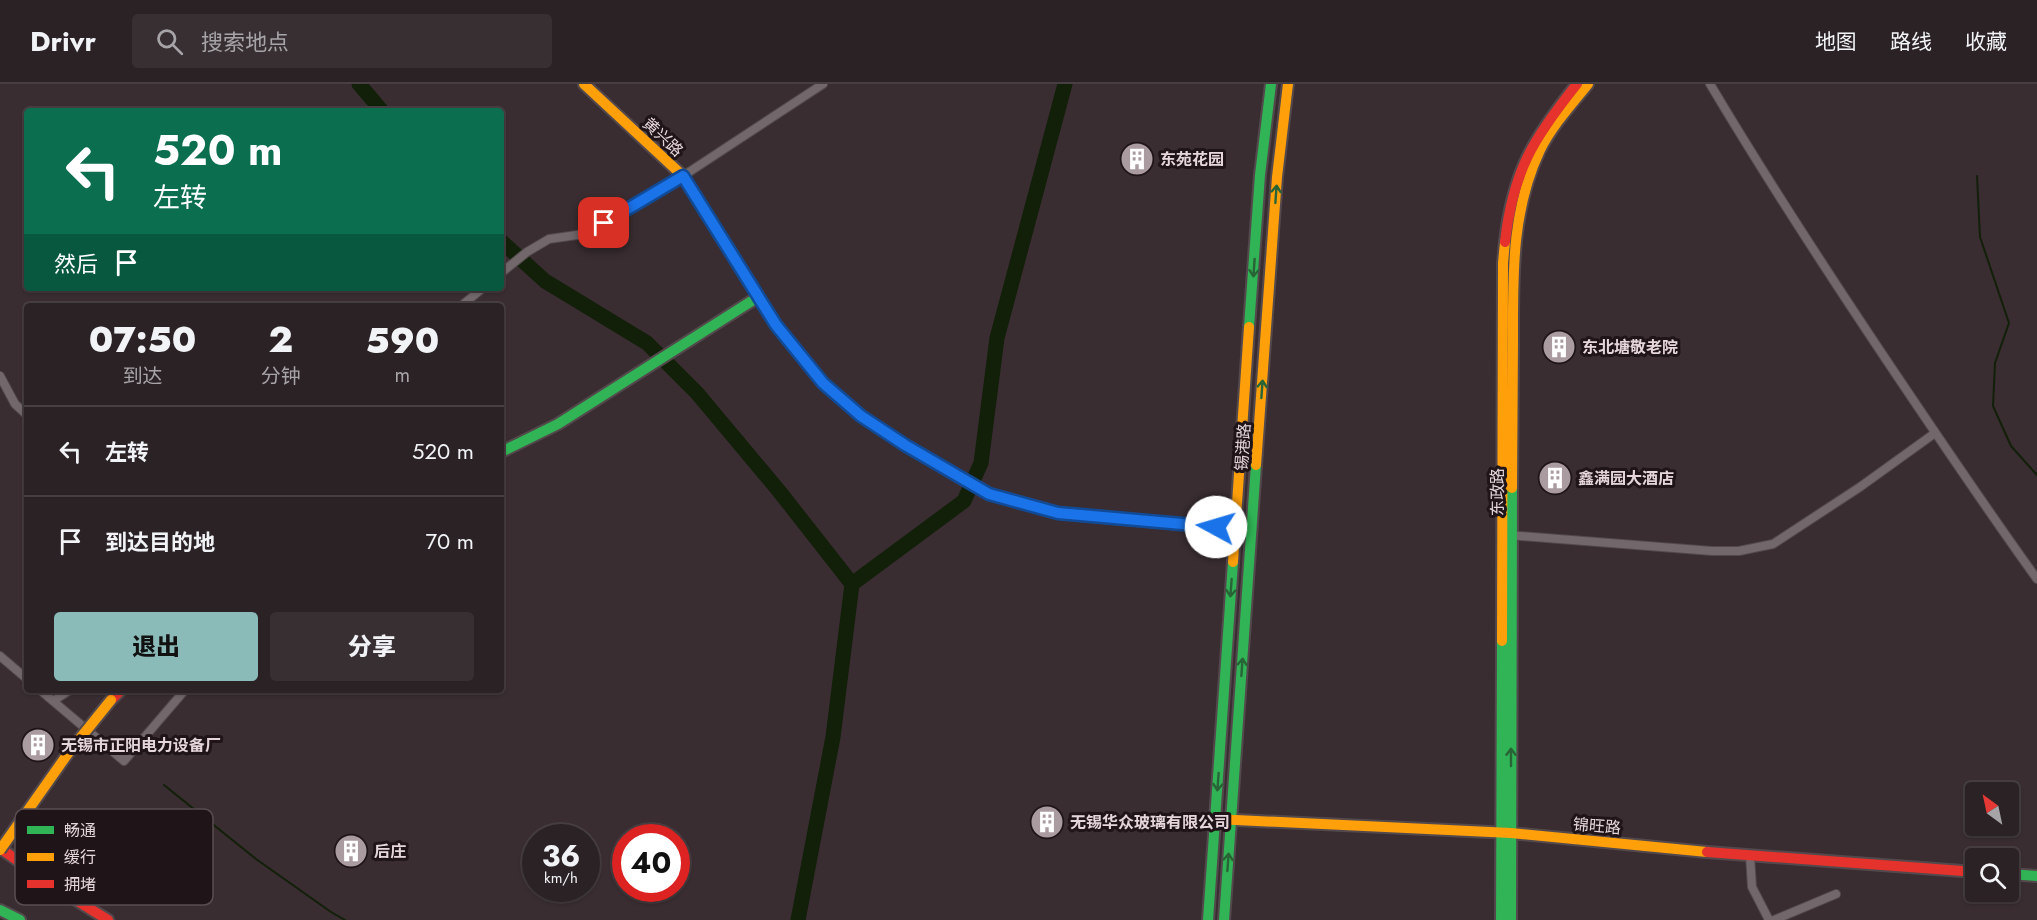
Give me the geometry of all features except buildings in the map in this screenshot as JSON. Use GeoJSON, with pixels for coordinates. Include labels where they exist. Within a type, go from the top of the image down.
{"type":"FeatureCollection","features":[{"type":"Feature","properties":{"kind":"main road","name":"黄兴路"},"geometry":{"type":"LineString","coordinates":[[584,84],[683,176],[776,325],[823,383],[861,416],[989,494],[1058,513],[1236,530]]}},
{"type":"Feature","properties":{"kind":"main road","name":"锡港路"},"geometry":{"type":"LineString","coordinates":[[1208,920],[1260,175],[1271,84]]}},
{"type":"Feature","properties":{"kind":"main road","name":"锡港路"},"geometry":{"type":"LineString","coordinates":[[1224,920],[1278,167],[1288,84]]}},
{"type":"Feature","properties":{"kind":"main road","name":"东政路"},"geometry":{"type":"LineString","coordinates":[[1508,535],[1503,263],[1506,229],[1512,199],[1533,144],[1577,84]]}},
{"type":"Feature","properties":{"kind":"main road","name":"东政路"},"geometry":{"type":"LineString","coordinates":[[1511,920],[1507,833],[1508,535],[1515,228],[1521,200],[1541,148],[1588,84]]}},
{"type":"Feature","properties":{"kind":"main road"},"geometry":{"type":"LineString","coordinates":[[504,451],[558,424],[758,297]]}},
{"type":"Feature","properties":{"kind":"main road"},"geometry":{"type":"LineString","coordinates":[[28,809],[69,752],[118,693]]}},
{"type":"Feature","properties":{"kind":"main road","name":"锦旺路"},"geometry":{"type":"LineString","coordinates":[[1215,819],[1507,833],[1965,871]]}},
{"type":"Feature","properties":{"kind":"main road"},"geometry":{"type":"LineString","coordinates":[[15,828],[0,849],[15,859]]}},
{"type":"Feature","properties":{"kind":"main road","name":"东政路"},"geometry":{"type":"LineString","coordinates":[[1501,920],[1507,833]]}},
{"type":"Feature","properties":{"kind":"main road"},"geometry":{"type":"LineString","coordinates":[[2019,875],[2037,876]]}},
{"type":"Feature","properties":{"kind":"main road"},"geometry":{"type":"LineString","coordinates":[[84,905],[108,920]]}},
{"type":"Feature","properties":{"kind":"main road"},"geometry":{"type":"LineString","coordinates":[[0,910],[20,920]]}},
{"type":"Feature","properties":{"kind":"street"},"geometry":{"type":"LineString","coordinates":[[504,270],[527,252],[549,239],[584,234],[683,176],[823,84]]}},
{"type":"Feature","properties":{"kind":"street"},"geometry":{"type":"LineString","coordinates":[[1710,84],[1762,172],[1978,497],[2037,579]]}},
{"type":"Feature","properties":{"kind":"street"},"geometry":{"type":"LineString","coordinates":[[465,303],[479,291]]}},
{"type":"Feature","properties":{"kind":"street"},"geometry":{"type":"LineString","coordinates":[[0,376],[15,404],[24,412]]}},
{"type":"Feature","properties":{"kind":"street"},"geometry":{"type":"LineString","coordinates":[[1508,535],[1739,551],[1773,544],[1860,487],[1935,433]]}},
{"type":"Feature","properties":{"kind":"street"},"geometry":{"type":"LineString","coordinates":[[0,656],[24,676]]}},
{"type":"Feature","properties":{"kind":"street"},"geometry":{"type":"LineString","coordinates":[[44,693],[124,761],[182,693]]}},
{"type":"Feature","properties":{"kind":"street"},"geometry":{"type":"LineString","coordinates":[[53,701],[65,693]]}},
{"type":"Feature","properties":{"kind":"street"},"geometry":{"type":"LineString","coordinates":[[1750,855],[1752,887],[1769,920]]}},
{"type":"Feature","properties":{"kind":"street"},"geometry":{"type":"LineString","coordinates":[[1774,920],[1836,894]]}},
{"type":"Feature","properties":{"kind":"waterway"},"geometry":{"type":"LineString","coordinates":[[359,84],[379,108]]}},
{"type":"Feature","properties":{"kind":"waterway"},"geometry":{"type":"LineString","coordinates":[[798,920],[833,737],[852,584],[964,501],[981,463],[997,338],[1065,84]]}},
{"type":"Feature","properties":{"kind":"waterway"},"geometry":{"type":"LineString","coordinates":[[1977,176],[1980,237],[2009,323],[1995,363],[1993,406],[2011,446],[2037,475]]}},
{"type":"Feature","properties":{"kind":"waterway"},"geometry":{"type":"LineString","coordinates":[[504,244],[545,281],[647,343],[697,393],[779,491],[852,584]]}},
{"type":"Feature","properties":{"kind":"waterway"},"geometry":{"type":"LineString","coordinates":[[164,785],[194,809]]}},
{"type":"Feature","properties":{"kind":"waterway"},"geometry":{"type":"LineString","coordinates":[[213,824],[256,859],[345,920]]}},
{"type":"Feature","properties":{"kind":"traffic: fast"},"geometry":{"type":"LineString","coordinates":[[1249,327],[1260,175],[1271,84]]}},
{"type":"Feature","properties":{"kind":"traffic: fast"},"geometry":{"type":"LineString","coordinates":[[504,451],[558,424],[758,297]]}},
{"type":"Feature","properties":{"kind":"traffic: fast"},"geometry":{"type":"LineString","coordinates":[[1224,920],[1256,465]]}},
{"type":"Feature","properties":{"kind":"traffic: fast"},"geometry":{"type":"LineString","coordinates":[[1511,920],[1512,488]]}},
{"type":"Feature","properties":{"kind":"traffic: fast"},"geometry":{"type":"LineString","coordinates":[[1208,920],[1233,562]]}},
{"type":"Feature","properties":{"kind":"traffic: fast"},"geometry":{"type":"LineString","coordinates":[[1501,920],[1502,641]]}},
{"type":"Feature","properties":{"kind":"traffic: fast"},"geometry":{"type":"LineString","coordinates":[[2019,875],[2037,876]]}},
{"type":"Feature","properties":{"kind":"traffic: fast"},"geometry":{"type":"LineString","coordinates":[[0,910],[20,920]]}},
{"type":"Feature","properties":{"kind":"traffic: slow"},"geometry":{"type":"LineString","coordinates":[[584,84],[683,176],[733,256]]}},
{"type":"Feature","properties":{"kind":"traffic: slow"},"geometry":{"type":"LineString","coordinates":[[1256,465],[1277,177],[1288,84]]}},
{"type":"Feature","properties":{"kind":"traffic: slow"},"geometry":{"type":"LineString","coordinates":[[1512,488],[1513,293],[1519,220],[1531,173],[1540,150],[1556,124],[1588,84]]}},
{"type":"Feature","properties":{"kind":"traffic: slow"},"geometry":{"type":"LineString","coordinates":[[1502,641],[1503,263],[1505,242]]}},
{"type":"Feature","properties":{"kind":"traffic: slow"},"geometry":{"type":"LineString","coordinates":[[1233,562],[1249,327]]}},
{"type":"Feature","properties":{"kind":"traffic: slow"},"geometry":{"type":"LineString","coordinates":[[1034,506],[1058,513],[1236,529]]}},
{"type":"Feature","properties":{"kind":"traffic: slow"},"geometry":{"type":"LineString","coordinates":[[29,809],[69,752],[111,700]]}},
{"type":"Feature","properties":{"kind":"traffic: slow"},"geometry":{"type":"LineString","coordinates":[[1215,819],[1511,833],[1707,852]]}},
{"type":"Feature","properties":{"kind":"traffic: slow"},"geometry":{"type":"LineString","coordinates":[[0,850],[15,829]]}},
{"type":"Feature","properties":{"kind":"traffic: jam"},"geometry":{"type":"LineString","coordinates":[[1505,242],[1513,195],[1528,157],[1548,122],[1577,84]]}},
{"type":"Feature","properties":{"kind":"traffic: jam"},"geometry":{"type":"LineString","coordinates":[[733,256],[776,325],[823,383],[861,416],[905,445],[989,494],[1034,506]]}},
{"type":"Feature","properties":{"kind":"traffic: jam"},"geometry":{"type":"LineString","coordinates":[[111,700],[118,693]]}},
{"type":"Feature","properties":{"kind":"traffic: jam"},"geometry":{"type":"LineString","coordinates":[[0,848],[15,859]]}},
{"type":"Feature","properties":{"kind":"traffic: jam"},"geometry":{"type":"LineString","coordinates":[[1707,852],[1965,871]]}},
{"type":"Feature","properties":{"kind":"traffic: jam"},"geometry":{"type":"LineString","coordinates":[[84,905],[108,920]]}},
{"type":"Feature","properties":{"kind":"place","name":"东苑花园"},"geometry":{"type":"Point","coordinates":[1137,159]}},
{"type":"Feature","properties":{"kind":"place","name":"东北塘敬老院"},"geometry":{"type":"Point","coordinates":[1559,347]}},
{"type":"Feature","properties":{"kind":"place","name":"鑫满园大酒店"},"geometry":{"type":"Point","coordinates":[1555,478]}},
{"type":"Feature","properties":{"kind":"place","name":"无锡市正阳电力设备厂"},"geometry":{"type":"Point","coordinates":[38,745]}},
{"type":"Feature","properties":{"kind":"place","name":"无锡华众玻璃有限公司"},"geometry":{"type":"Point","coordinates":[1047,822]}},
{"type":"Feature","properties":{"kind":"place","name":"后庄"},"geometry":{"type":"Point","coordinates":[351,851]}},
{"type":"Feature","properties":{"kind":"route"},"geometry":{"type":"LineString","coordinates":[[604,223],[683,176],[776,325],[823,383],[861,416],[905,445],[989,494],[1058,513],[1216,527]]}}]}
